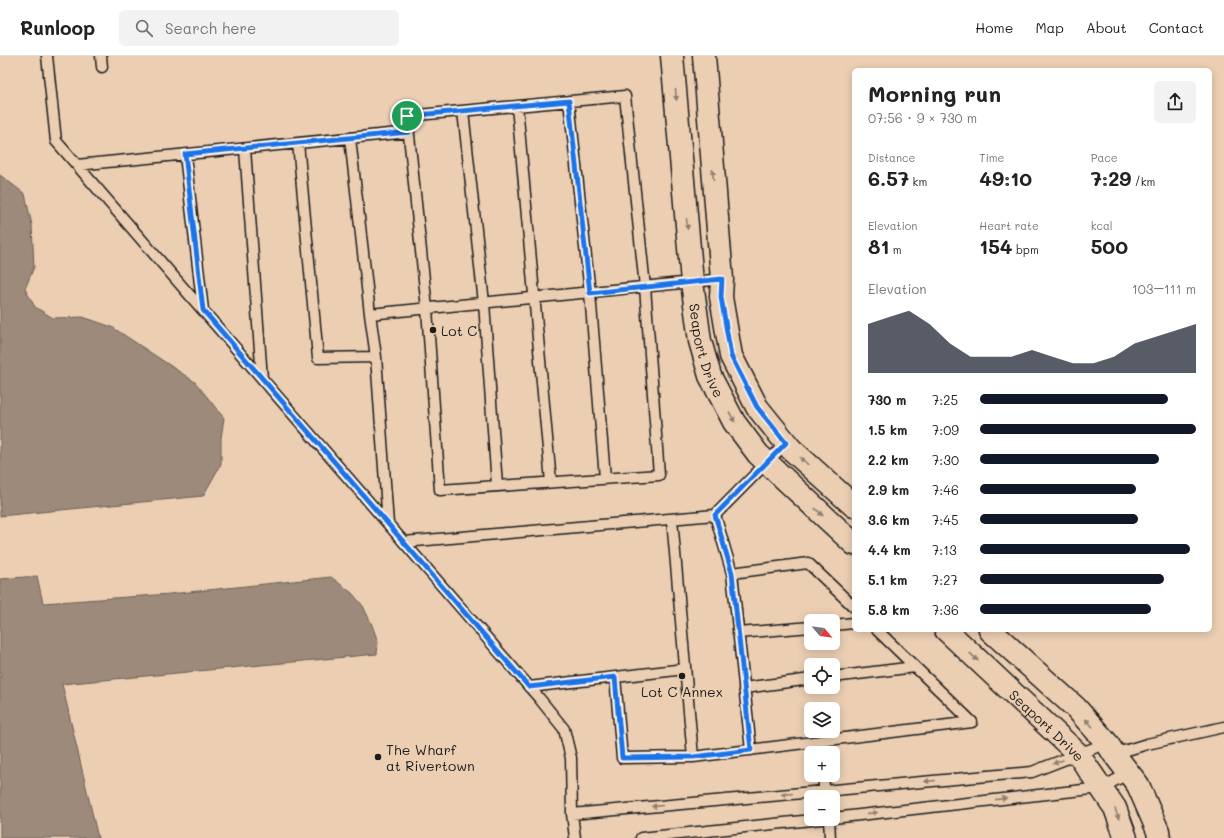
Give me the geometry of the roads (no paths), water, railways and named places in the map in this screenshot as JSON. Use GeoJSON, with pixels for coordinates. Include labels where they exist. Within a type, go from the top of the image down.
{"type":"FeatureCollection","features":[{"type":"Feature","properties":{"kind":"street","name":"Seaport Drive"},"geometry":{"type":"LineString","coordinates":[[672,56],[692,282],[700,341],[710,376],[734,422],[758,454],[852,542]]}},
{"type":"Feature","properties":{"kind":"street","name":"Seaport Drive"},"geometry":{"type":"LineString","coordinates":[[704,56],[722,279],[721,297],[731,356],[757,407],[790,449],[852,504]]}},
{"type":"Feature","properties":{"kind":"street","name":"Seaport Drive"},"geometry":{"type":"LineString","coordinates":[[948,632],[1078,754],[1115,808],[1126,838]]}},
{"type":"Feature","properties":{"kind":"street"},"geometry":{"type":"LineString","coordinates":[[992,632],[1076,708],[1111,749],[1138,785],[1158,831],[1159,838]]}},
{"type":"Feature","properties":{"kind":"lane"},"geometry":{"type":"LineString","coordinates":[[47,56],[56,141],[564,729],[571,758],[572,814],[575,838]]}},
{"type":"Feature","properties":{"kind":"lane"},"geometry":{"type":"LineString","coordinates":[[101,56],[102,67]]}},
{"type":"Feature","properties":{"kind":"lane"},"geometry":{"type":"LineString","coordinates":[[625,96],[645,287],[659,475],[440,490],[427,309],[407,116],[517,106],[625,96]]}},
{"type":"Feature","properties":{"kind":"lane"},"geometry":{"type":"LineString","coordinates":[[569,101],[590,293],[605,478]]}},
{"type":"Feature","properties":{"kind":"lane"},"geometry":{"type":"LineString","coordinates":[[517,106],[551,482]]}},
{"type":"Feature","properties":{"kind":"lane"},"geometry":{"type":"LineString","coordinates":[[463,111],[484,303],[497,486]]}},
{"type":"Feature","properties":{"kind":"lane"},"geometry":{"type":"LineString","coordinates":[[77,166],[409,132]]}},
{"type":"Feature","properties":{"kind":"lane"},"geometry":{"type":"LineString","coordinates":[[350,138],[376,357],[388,524]]}},
{"type":"Feature","properties":{"kind":"lane"},"geometry":{"type":"LineString","coordinates":[[298,143],[318,358],[376,357]]}},
{"type":"Feature","properties":{"kind":"lane"},"geometry":{"type":"LineString","coordinates":[[245,149],[262,378]]}},
{"type":"Feature","properties":{"kind":"lane"},"geometry":{"type":"LineString","coordinates":[[185,154],[203,310]]}},
{"type":"Feature","properties":{"kind":"lane"},"geometry":{"type":"LineString","coordinates":[[370,314],[722,279]]}},
{"type":"Feature","properties":{"kind":"lane"},"geometry":{"type":"LineString","coordinates":[[404,542],[715,515],[786,443]]}},
{"type":"Feature","properties":{"kind":"lane"},"geometry":{"type":"LineString","coordinates":[[715,515],[732,573],[751,750]]}},
{"type":"Feature","properties":{"kind":"lane"},"geometry":{"type":"LineString","coordinates":[[672,519],[693,757]]}},
{"type":"Feature","properties":{"kind":"lane"},"geometry":{"type":"LineString","coordinates":[[732,573],[808,563],[852,606]]}},
{"type":"Feature","properties":{"kind":"lane"},"geometry":{"type":"LineString","coordinates":[[840,624],[852,623]]}},
{"type":"Feature","properties":{"kind":"lane"},"geometry":{"type":"LineString","coordinates":[[738,633],[804,628]]}},
{"type":"Feature","properties":{"kind":"lane"},"geometry":{"type":"LineString","coordinates":[[615,677],[622,758],[693,757],[972,722],[879,632]]}},
{"type":"Feature","properties":{"kind":"lane"},"geometry":{"type":"LineString","coordinates":[[840,676],[915,667]]}},
{"type":"Feature","properties":{"kind":"lane"},"geometry":{"type":"LineString","coordinates":[[529,687],[685,669]]}},
{"type":"Feature","properties":{"kind":"lane"},"geometry":{"type":"LineString","coordinates":[[744,688],[804,680]]}},
{"type":"Feature","properties":{"kind":"lane"},"geometry":{"type":"LineString","coordinates":[[840,792],[1032,772],[1078,754],[1147,744],[1224,727]]}},
{"type":"Feature","properties":{"kind":"lane"},"geometry":{"type":"LineString","coordinates":[[820,741],[820,746]]}},
{"type":"Feature","properties":{"kind":"lane"},"geometry":{"type":"LineString","coordinates":[[840,817],[1101,788],[1129,773]]}},
{"type":"Feature","properties":{"kind":"lane"},"geometry":{"type":"LineString","coordinates":[[572,814],[804,796]]}},
{"type":"Feature","properties":{"kind":"lane"},"geometry":{"type":"LineString","coordinates":[[641,838],[804,821]]}},
{"type":"Feature","properties":{"kind":"lane"},"geometry":{"type":"LineString","coordinates":[[829,826],[830,838]]}},
{"type":"Feature","properties":{"kind":"place","name":"Lot C"},"geometry":{"type":"Point","coordinates":[433,330]}},
{"type":"Feature","properties":{"kind":"place","name":"Lot C Annex"},"geometry":{"type":"Point","coordinates":[682,676]}},
{"type":"Feature","properties":{"kind":"place","name":"The Wharf at Rivertown"},"geometry":{"type":"Point","coordinates":[378,757]}}]}
